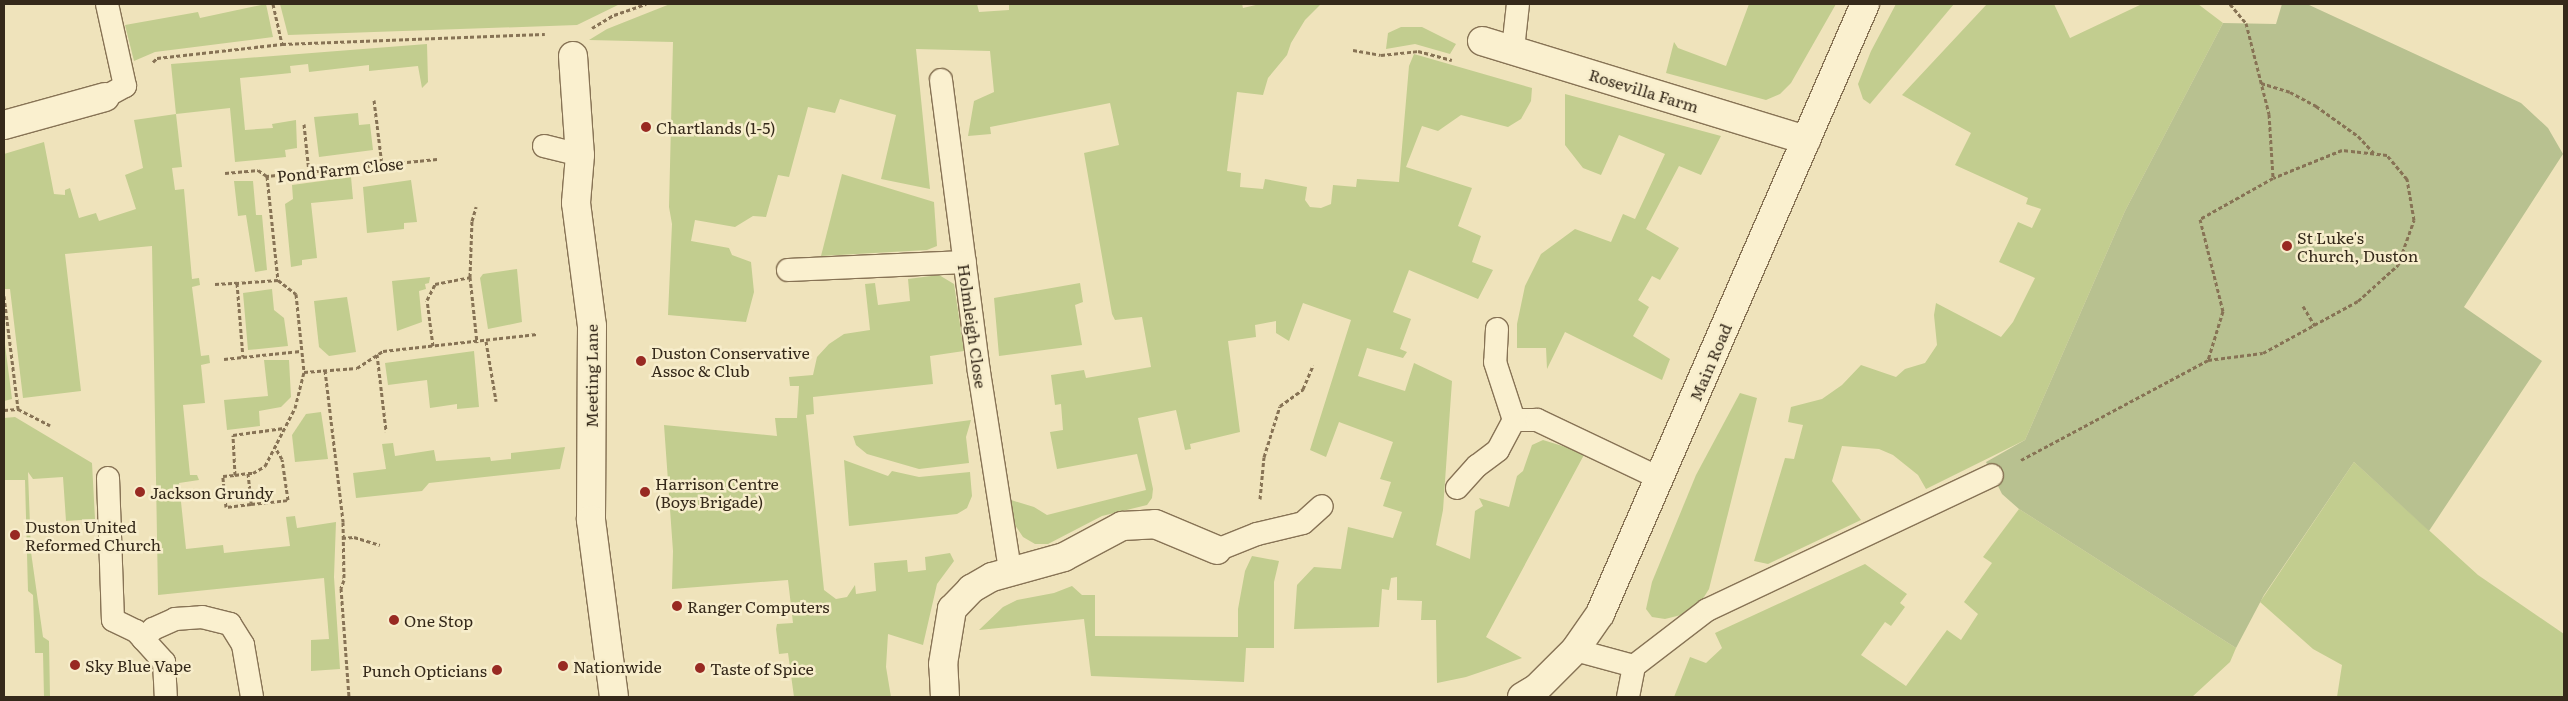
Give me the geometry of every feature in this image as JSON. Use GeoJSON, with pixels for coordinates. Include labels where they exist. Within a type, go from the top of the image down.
{"type":"FeatureCollection","features":[{"type":"Feature","properties":{"kind":"street","name":"Main Road"},"geometry":{"type":"LineString","coordinates":[[1522,697],[1537,688],[1575,650],[1600,614],[1661,479],[1865,4]]}},
{"type":"Feature","properties":{"kind":"street","name":"Rosevilla Farm"},"geometry":{"type":"LineString","coordinates":[[1482,41],[1806,140]]}},
{"type":"Feature","properties":{"kind":"street","name":"Meeting Lane"},"geometry":{"type":"LineString","coordinates":[[573,56],[580,155],[576,203],[592,326],[592,520],[614,697]]}},
{"type":"Feature","properties":{"kind":"street"},"geometry":{"type":"LineString","coordinates":[[4,125],[115,92]]}},
{"type":"Feature","properties":{"kind":"street"},"geometry":{"type":"LineString","coordinates":[[945,697],[943,664],[952,608],[971,589],[1010,571],[1064,557],[1122,526],[1155,524],[1217,550]]}},
{"type":"Feature","properties":{"kind":"lane"},"geometry":{"type":"LineString","coordinates":[[107,4],[115,92]]}},
{"type":"Feature","properties":{"kind":"lane"},"geometry":{"type":"LineString","coordinates":[[1513,49],[1518,4]]}},
{"type":"Feature","properties":{"kind":"lane","name":"Holmleigh Close"},"geometry":{"type":"LineString","coordinates":[[941,80],[965,262],[1010,571]]}},
{"type":"Feature","properties":{"kind":"lane"},"geometry":{"type":"LineString","coordinates":[[544,146],[580,155]]}},
{"type":"Feature","properties":{"kind":"lane"},"geometry":{"type":"LineString","coordinates":[[788,270],[965,262]]}},
{"type":"Feature","properties":{"kind":"lane"},"geometry":{"type":"LineString","coordinates":[[1457,488],[1477,466],[1498,450],[1514,420],[1495,362],[1497,329]]}},
{"type":"Feature","properties":{"kind":"lane"},"geometry":{"type":"LineString","coordinates":[[1514,420],[1537,420],[1661,479]]}},
{"type":"Feature","properties":{"kind":"lane"},"geometry":{"type":"LineString","coordinates":[[1628,697],[1634,666],[1707,610],[1992,475]]}},
{"type":"Feature","properties":{"kind":"lane"},"geometry":{"type":"LineString","coordinates":[[108,478],[113,620],[136,631],[164,662],[166,697]]}},
{"type":"Feature","properties":{"kind":"lane"},"geometry":{"type":"LineString","coordinates":[[1217,550],[1257,534],[1303,522],[1322,506]]}},
{"type":"Feature","properties":{"kind":"lane"},"geometry":{"type":"LineString","coordinates":[[143,639],[153,629],[175,619],[202,617],[230,624],[243,645],[252,697]]}},
{"type":"Feature","properties":{"kind":"lane"},"geometry":{"type":"LineString","coordinates":[[1575,650],[1634,666]]}},
{"type":"Feature","properties":{"kind":"path"},"geometry":{"type":"LineString","coordinates":[[273,4],[282,44]]}},
{"type":"Feature","properties":{"kind":"path"},"geometry":{"type":"LineString","coordinates":[[115,92],[157,58],[282,44],[552,34],[573,56],[581,35],[614,15],[646,4]]}},
{"type":"Feature","properties":{"kind":"path"},"geometry":{"type":"LineString","coordinates":[[2230,4],[2246,23],[2269,114],[2273,178]]}},
{"type":"Feature","properties":{"kind":"path"},"geometry":{"type":"LineString","coordinates":[[1353,50],[1381,55],[1418,51],[1452,60],[1482,41]]}},
{"type":"Feature","properties":{"kind":"path"},"geometry":{"type":"LineString","coordinates":[[2261,83],[2290,92],[2316,106],[2358,136],[2375,154]]}},
{"type":"Feature","properties":{"kind":"path"},"geometry":{"type":"LineString","coordinates":[[374,100],[382,165]]}},
{"type":"Feature","properties":{"kind":"path"},"geometry":{"type":"LineString","coordinates":[[304,124],[309,172]]}},
{"type":"Feature","properties":{"kind":"path"},"geometry":{"type":"LineString","coordinates":[[1992,475],[2208,360],[2263,353],[2358,301],[2398,265],[2414,220],[2407,180],[2387,155],[2342,150],[2273,178],[2200,219],[2224,311],[2208,360]]}},
{"type":"Feature","properties":{"kind":"path","name":"Pond Farm Close"},"geometry":{"type":"LineString","coordinates":[[278,280],[267,176],[437,159]]}},
{"type":"Feature","properties":{"kind":"path"},"geometry":{"type":"LineString","coordinates":[[225,173],[258,170],[267,176]]}},
{"type":"Feature","properties":{"kind":"path"},"geometry":{"type":"LineString","coordinates":[[476,208],[472,221],[470,278],[477,342]]}},
{"type":"Feature","properties":{"kind":"path"},"geometry":{"type":"LineString","coordinates":[[433,346],[426,300],[435,284],[470,278]]}},
{"type":"Feature","properties":{"kind":"path"},"geometry":{"type":"LineString","coordinates":[[214,284],[278,280],[296,294],[304,372],[295,408],[265,466],[248,473],[223,476],[226,507],[288,500],[282,459],[275,447]]}},
{"type":"Feature","properties":{"kind":"path"},"geometry":{"type":"LineString","coordinates":[[237,283],[243,356]]}},
{"type":"Feature","properties":{"kind":"path"},"geometry":{"type":"LineString","coordinates":[[4,296],[18,409]]}},
{"type":"Feature","properties":{"kind":"path"},"geometry":{"type":"LineString","coordinates":[[2303,306],[2315,326]]}},
{"type":"Feature","properties":{"kind":"path"},"geometry":{"type":"LineString","coordinates":[[304,372],[356,368],[377,354],[537,334]]}},
{"type":"Feature","properties":{"kind":"path"},"geometry":{"type":"LineString","coordinates":[[486,341],[496,401]]}},
{"type":"Feature","properties":{"kind":"path"},"geometry":{"type":"LineString","coordinates":[[224,359],[301,351]]}},
{"type":"Feature","properties":{"kind":"path"},"geometry":{"type":"LineString","coordinates":[[377,354],[386,431]]}},
{"type":"Feature","properties":{"kind":"path"},"geometry":{"type":"LineString","coordinates":[[1257,534],[1264,457],[1280,406],[1303,389],[1313,365]]}},
{"type":"Feature","properties":{"kind":"path"},"geometry":{"type":"LineString","coordinates":[[325,370],[342,538],[344,580],[341,588],[349,697]]}},
{"type":"Feature","properties":{"kind":"path"},"geometry":{"type":"LineString","coordinates":[[4,410],[18,409],[50,425]]}},
{"type":"Feature","properties":{"kind":"path"},"geometry":{"type":"LineString","coordinates":[[235,475],[233,435],[285,428]]}},
{"type":"Feature","properties":{"kind":"path"},"geometry":{"type":"LineString","coordinates":[[248,473],[251,504]]}},
{"type":"Feature","properties":{"kind":"path"},"geometry":{"type":"LineString","coordinates":[[342,538],[354,537],[380,545]]}},
{"type":"Feature","properties":{"kind":"green space"},"geometry":{"type":"Polygon","coordinates":[[[266,4],[273,37],[155,52],[134,61],[125,25],[198,12],[200,18],[266,4]]]}},
{"type":"Feature","properties":{"kind":"green space"},"geometry":{"type":"Polygon","coordinates":[[[280,4],[620,4],[577,25],[288,35],[280,4]]]}},
{"type":"Feature","properties":{"kind":"green space"},"geometry":{"type":"Polygon","coordinates":[[[670,4],[977,4],[979,12],[1009,10],[1009,4],[1242,4],[1243,8],[1260,4],[1321,4],[1305,20],[1291,43],[1287,55],[1268,78],[1263,95],[1237,92],[1227,171],[1241,173],[1240,187],[1263,189],[1265,179],[1307,187],[1305,200],[1310,207],[1321,208],[1331,204],[1333,185],[1356,187],[1357,179],[1399,182],[1409,66],[1414,54],[1532,88],[1531,101],[1521,119],[1508,127],[1461,115],[1438,131],[1422,126],[1406,167],[1472,188],[1458,226],[1481,236],[1472,262],[1493,270],[1478,299],[1409,270],[1393,312],[1411,319],[1400,349],[1407,352],[1403,358],[1367,348],[1358,376],[1405,391],[1414,363],[1452,381],[1443,510],[1436,545],[1470,559],[1475,511],[1483,506],[1479,498],[1509,507],[1517,476],[1523,471],[1532,445],[1543,440],[1585,453],[1486,637],[1522,658],[1466,677],[1437,683],[1436,620],[1421,620],[1422,601],[1397,600],[1397,577],[1391,578],[1389,590],[1382,589],[1379,627],[1294,629],[1297,585],[1314,567],[1341,569],[1348,527],[1393,538],[1402,512],[1383,506],[1391,482],[1380,479],[1393,442],[1339,422],[1326,457],[1310,450],[1351,320],[1303,303],[1289,341],[1276,333],[1276,321],[1255,325],[1256,337],[1228,341],[1240,432],[1190,444],[1191,449],[1185,450],[1176,410],[1138,418],[1153,489],[1152,498],[1147,505],[1102,516],[1048,544],[1035,544],[1023,537],[1015,525],[1011,500],[1034,507],[1047,515],[1146,490],[1137,454],[1057,469],[1050,432],[1063,430],[1061,404],[1055,405],[1051,375],[1084,370],[1086,378],[1151,367],[1142,317],[1115,320],[1112,314],[1084,153],[1119,145],[1110,103],[990,127],[991,134],[968,136],[974,101],[994,92],[990,51],[916,49],[930,189],[881,179],[896,115],[840,99],[835,113],[808,107],[789,177],[778,175],[766,217],[753,216],[735,227],[695,220],[691,241],[729,248],[732,255],[751,262],[754,292],[746,322],[668,315],[672,224],[669,207],[673,42],[589,40],[607,29],[670,4]]]}},
{"type":"Feature","properties":{"kind":"green space"},"geometry":{"type":"Polygon","coordinates":[[[1749,4],[1836,4],[1791,83],[1780,94],[1766,100],[1666,73],[1674,42],[1678,48],[1726,66],[1749,4]]]}},
{"type":"Feature","properties":{"kind":"green space"},"geometry":{"type":"Polygon","coordinates":[[[1896,4],[1954,4],[1870,104],[1863,99],[1858,84],[1871,51],[1896,4]]]}},
{"type":"Feature","properties":{"kind":"green space"},"geometry":{"type":"Polygon","coordinates":[[[1987,4],[2054,4],[2070,38],[2142,4],[2198,4],[2223,23],[2125,211],[2025,440],[1926,489],[1918,475],[1893,455],[1879,449],[1842,446],[1832,481],[1861,520],[1768,564],[1754,561],[1785,458],[1794,459],[1803,425],[1788,422],[1791,407],[1822,399],[1842,385],[1861,365],[1896,377],[1905,369],[1925,363],[1937,345],[1934,315],[1936,303],[2001,337],[2013,322],[2035,278],[1999,262],[2018,222],[2032,228],[2041,209],[2026,204],[2028,198],[1955,165],[1971,133],[1902,95],[1987,4]]]}},
{"type":"Feature","properties":{"kind":"green space"},"geometry":{"type":"Polygon","coordinates":[[[2282,4],[2307,4],[2521,103],[2548,128],[2563,154],[2464,307],[2542,361],[2429,531],[2354,462],[2264,595],[2236,648],[2019,509],[2002,494],[1986,462],[2025,440],[2125,211],[2223,23],[2276,24],[2282,4]]]}},
{"type":"Feature","properties":{"kind":"green space"},"geometry":{"type":"Polygon","coordinates":[[[1401,27],[1422,27],[1456,44],[1450,54],[1415,44],[1386,49],[1388,33],[1401,27]]]}},
{"type":"Feature","properties":{"kind":"green space"},"geometry":{"type":"Polygon","coordinates":[[[427,44],[428,82],[422,88],[418,66],[369,71],[369,65],[309,72],[308,64],[290,66],[291,73],[240,78],[245,130],[273,128],[272,124],[296,120],[297,148],[285,150],[286,157],[235,162],[230,108],[176,114],[171,64],[427,44]]]}},
{"type":"Feature","properties":{"kind":"green space"},"geometry":{"type":"Polygon","coordinates":[[[1565,94],[1721,136],[1701,175],[1679,166],[1646,229],[1679,248],[1660,280],[1652,276],[1638,300],[1649,307],[1633,336],[1670,359],[1662,380],[1565,332],[1547,369],[1546,348],[1517,348],[1517,324],[1525,286],[1541,254],[1575,229],[1611,242],[1623,214],[1635,219],[1665,154],[1619,135],[1601,175],[1583,168],[1565,145],[1565,94]]]}},
{"type":"Feature","properties":{"kind":"green space"},"geometry":{"type":"Polygon","coordinates":[[[358,113],[359,125],[370,124],[373,150],[319,157],[314,117],[358,113]]]}},
{"type":"Feature","properties":{"kind":"green space"},"geometry":{"type":"Polygon","coordinates":[[[176,114],[182,167],[172,168],[175,190],[184,189],[192,279],[199,278],[200,285],[192,287],[201,356],[209,355],[210,363],[201,365],[205,403],[183,405],[190,475],[197,475],[199,480],[179,483],[186,549],[223,545],[224,553],[290,546],[286,517],[295,516],[297,528],[336,522],[334,577],[340,669],[311,671],[311,640],[329,639],[324,578],[158,595],[152,246],[65,254],[81,391],[23,398],[10,289],[4,289],[4,154],[44,142],[54,194],[65,195],[65,190],[70,188],[79,218],[96,213],[99,221],[136,209],[125,175],[143,168],[134,120],[176,114]]]}},
{"type":"Feature","properties":{"kind":"green space"},"geometry":{"type":"Polygon","coordinates":[[[842,174],[934,202],[937,246],[927,250],[821,256],[842,174]]]}},
{"type":"Feature","properties":{"kind":"green space"},"geometry":{"type":"Polygon","coordinates":[[[351,177],[353,199],[311,203],[317,258],[302,260],[302,265],[291,267],[285,204],[293,199],[292,185],[351,177]]]}},
{"type":"Feature","properties":{"kind":"green space"},"geometry":{"type":"Polygon","coordinates":[[[411,180],[417,222],[404,223],[404,229],[367,233],[363,187],[411,180]]]}},
{"type":"Feature","properties":{"kind":"green space"},"geometry":{"type":"Polygon","coordinates":[[[234,181],[253,181],[256,215],[262,215],[267,270],[255,272],[246,215],[238,216],[234,181]]]}},
{"type":"Feature","properties":{"kind":"green space"},"geometry":{"type":"Polygon","coordinates":[[[517,269],[522,322],[488,329],[480,278],[483,274],[517,269]]]}},
{"type":"Feature","properties":{"kind":"green space"},"geometry":{"type":"Polygon","coordinates":[[[939,275],[954,284],[964,351],[930,356],[933,384],[813,397],[814,414],[806,415],[824,590],[836,599],[847,597],[855,585],[856,594],[876,591],[874,563],[907,560],[908,572],[926,570],[925,557],[950,553],[954,561],[937,584],[923,645],[888,634],[886,667],[891,697],[794,697],[788,653],[779,654],[776,629],[777,624],[793,623],[788,580],[672,589],[673,551],[664,425],[777,436],[775,418],[797,418],[799,386],[790,386],[789,377],[813,375],[817,357],[829,344],[844,334],[870,330],[865,284],[875,283],[878,305],[910,301],[908,279],[939,275]]]}},
{"type":"Feature","properties":{"kind":"green space"},"geometry":{"type":"Polygon","coordinates":[[[430,277],[429,283],[425,284],[426,289],[419,291],[422,322],[397,331],[392,281],[430,277]]]}},
{"type":"Feature","properties":{"kind":"green space"},"geometry":{"type":"Polygon","coordinates":[[[1080,283],[1083,302],[1075,305],[1082,345],[999,356],[994,298],[1080,283]]]}},
{"type":"Feature","properties":{"kind":"green space"},"geometry":{"type":"Polygon","coordinates":[[[272,289],[274,310],[284,318],[288,346],[248,350],[243,293],[272,289]]]}},
{"type":"Feature","properties":{"kind":"green space"},"geometry":{"type":"Polygon","coordinates":[[[347,297],[356,352],[329,356],[319,347],[314,301],[347,297]]]}},
{"type":"Feature","properties":{"kind":"green space"},"geometry":{"type":"Polygon","coordinates":[[[4,337],[12,399],[4,401],[4,337]]]}},
{"type":"Feature","properties":{"kind":"green space"},"geometry":{"type":"Polygon","coordinates":[[[474,351],[479,407],[457,409],[457,404],[430,408],[427,380],[388,385],[385,363],[474,351]]]}},
{"type":"Feature","properties":{"kind":"green space"},"geometry":{"type":"Polygon","coordinates":[[[264,360],[289,360],[291,397],[281,407],[259,411],[260,426],[227,430],[224,400],[268,396],[264,360]]]}},
{"type":"Feature","properties":{"kind":"green space"},"geometry":{"type":"Polygon","coordinates":[[[1740,393],[1757,398],[1709,589],[1699,605],[1681,615],[1665,619],[1652,617],[1646,609],[1652,582],[1696,475],[1740,393]]]}},
{"type":"Feature","properties":{"kind":"green space"},"geometry":{"type":"Polygon","coordinates":[[[321,412],[328,459],[295,462],[292,435],[306,414],[321,412]]]}},
{"type":"Feature","properties":{"kind":"green space"},"geometry":{"type":"Polygon","coordinates":[[[15,417],[92,463],[95,519],[66,521],[63,477],[33,479],[28,472],[31,552],[43,637],[49,641],[50,697],[44,697],[43,653],[35,653],[33,595],[28,591],[25,480],[4,480],[4,418],[15,417]]]}},
{"type":"Feature","properties":{"kind":"green space"},"geometry":{"type":"Polygon","coordinates":[[[971,420],[966,437],[969,463],[919,469],[867,454],[856,445],[853,436],[971,420]]]}},
{"type":"Feature","properties":{"kind":"green space"},"geometry":{"type":"Polygon","coordinates":[[[393,443],[395,456],[434,450],[436,461],[490,457],[491,461],[511,459],[511,453],[565,447],[560,469],[429,483],[422,491],[356,498],[353,473],[386,469],[382,444],[393,443]]]}},
{"type":"Feature","properties":{"kind":"green space"},"geometry":{"type":"Polygon","coordinates":[[[844,460],[888,476],[892,471],[919,477],[970,472],[972,496],[967,508],[957,514],[849,526],[844,460]]]}},
{"type":"Feature","properties":{"kind":"green space"},"geometry":{"type":"Polygon","coordinates":[[[2354,462],[2478,575],[2564,634],[2564,697],[2337,697],[2342,665],[2313,649],[2260,602],[2354,462]]]}},
{"type":"Feature","properties":{"kind":"green space"},"geometry":{"type":"Polygon","coordinates":[[[2019,509],[2236,648],[2230,662],[2192,697],[1674,697],[1690,657],[1706,663],[1722,648],[1715,633],[1865,564],[1907,594],[1900,603],[1905,607],[1891,626],[1885,622],[1861,655],[1906,686],[1947,630],[1961,640],[1978,614],[1964,602],[1992,563],[1983,557],[2019,509]]]}},
{"type":"Feature","properties":{"kind":"green space"},"geometry":{"type":"Polygon","coordinates":[[[1252,556],[1279,561],[1274,582],[1274,648],[1246,648],[1244,682],[1091,676],[1084,619],[979,630],[1003,607],[1017,600],[1054,593],[1072,586],[1082,595],[1095,595],[1095,636],[1238,637],[1238,609],[1245,571],[1252,556]]]}},
{"type":"Feature","properties":{"kind":"place","name":"Chartlands (1-5)"},"geometry":{"type":"Point","coordinates":[646,127]}},
{"type":"Feature","properties":{"kind":"place","name":"St Luke's Church, Duston"},"geometry":{"type":"Point","coordinates":[2287,246]}},
{"type":"Feature","properties":{"kind":"place","name":"Duston Conservative Assoc & Club"},"geometry":{"type":"Point","coordinates":[641,361]}},
{"type":"Feature","properties":{"kind":"place","name":"Jackson Grundy"},"geometry":{"type":"Point","coordinates":[140,492]}},
{"type":"Feature","properties":{"kind":"place","name":"Harrison Centre (Boys Brigade)"},"geometry":{"type":"Point","coordinates":[645,492]}},
{"type":"Feature","properties":{"kind":"place","name":"Duston United Reformed Church"},"geometry":{"type":"Point","coordinates":[15,535]}},
{"type":"Feature","properties":{"kind":"place","name":"Ranger Computers"},"geometry":{"type":"Point","coordinates":[677,606]}},
{"type":"Feature","properties":{"kind":"place","name":"One Stop"},"geometry":{"type":"Point","coordinates":[394,620]}},
{"type":"Feature","properties":{"kind":"place","name":"Sky Blue Vape"},"geometry":{"type":"Point","coordinates":[75,665]}},
{"type":"Feature","properties":{"kind":"place","name":"Nationwide"},"geometry":{"type":"Point","coordinates":[563,666]}},
{"type":"Feature","properties":{"kind":"place","name":"Taste of Spice"},"geometry":{"type":"Point","coordinates":[700,668]}},
{"type":"Feature","properties":{"kind":"place","name":"Punch Opticians"},"geometry":{"type":"Point","coordinates":[497,670]}}]}
